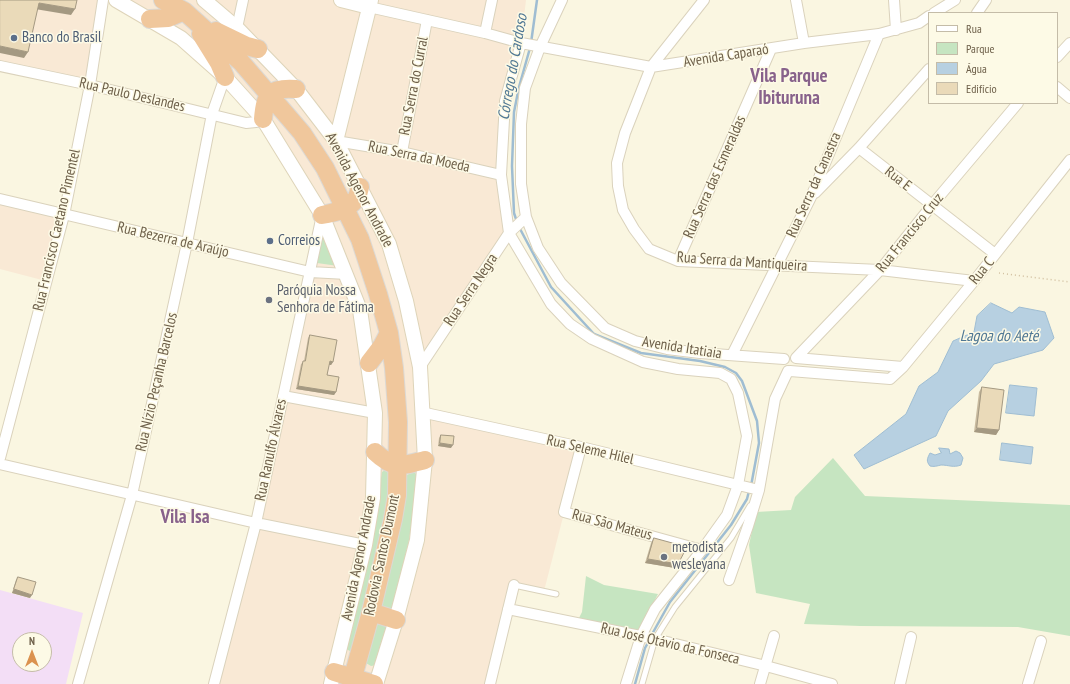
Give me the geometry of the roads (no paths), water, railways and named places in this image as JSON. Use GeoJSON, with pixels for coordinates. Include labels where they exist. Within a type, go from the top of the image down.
{"type":"FeatureCollection","features":[{"type":"Feature","properties":{"kind":"highway","name":"Rodovia Santos Dumont"},"geometry":{"type":"LineString","coordinates":[[163,0],[184,6],[199,25],[241,62],[302,133],[325,168],[346,208],[360,238],[378,294],[388,333],[394,368],[398,422],[397,495],[371,612],[352,681]]}},
{"type":"Feature","properties":{"kind":"highway"},"geometry":{"type":"LineString","coordinates":[[150,19],[168,18],[184,6]]}},
{"type":"Feature","properties":{"kind":"highway"},"geometry":{"type":"LineString","coordinates":[[225,77],[219,63],[201,36],[199,25],[208,27],[246,46],[258,50]]}},
{"type":"Feature","properties":{"kind":"highway"},"geometry":{"type":"LineString","coordinates":[[263,119],[264,105],[269,94],[282,88],[296,89]]}},
{"type":"Feature","properties":{"kind":"highway"},"geometry":{"type":"LineString","coordinates":[[322,215],[346,208],[355,200],[360,188]]}},
{"type":"Feature","properties":{"kind":"highway"},"geometry":{"type":"LineString","coordinates":[[369,363],[382,346],[388,333]]}},
{"type":"Feature","properties":{"kind":"highway"},"geometry":{"type":"LineString","coordinates":[[375,452],[384,460],[398,466],[425,460]]}},
{"type":"Feature","properties":{"kind":"highway"},"geometry":{"type":"LineString","coordinates":[[371,612],[396,620]]}},
{"type":"Feature","properties":{"kind":"highway"},"geometry":{"type":"LineString","coordinates":[[332,678],[375,684]]}},
{"type":"Feature","properties":{"kind":"main road","name":"Avenida Agenor Andrade"},"geometry":{"type":"LineString","coordinates":[[116,0],[181,38],[225,77],[263,119],[322,215],[347,274],[360,310],[375,412],[373,498],[365,545],[332,678]]}},
{"type":"Feature","properties":{"kind":"main road","name":"Avenida Agenor Andrade"},"geometry":{"type":"LineString","coordinates":[[204,0],[237,28],[296,89],[336,141],[389,244],[406,301],[420,367],[421,412],[425,460],[417,540],[396,620],[375,684]]}},
{"type":"Feature","properties":{"kind":"main road"},"geometry":{"type":"LineString","coordinates":[[336,141],[370,4],[341,0]]}},
{"type":"Feature","properties":{"kind":"street","name":"Rua Francisco Caetano Pimentel"},"geometry":{"type":"LineString","coordinates":[[0,458],[64,215],[90,85],[103,0]]}},
{"type":"Feature","properties":{"kind":"street"},"geometry":{"type":"LineString","coordinates":[[237,28],[243,0]]}},
{"type":"Feature","properties":{"kind":"street"},"geometry":{"type":"LineString","coordinates":[[485,33],[492,0]]}},
{"type":"Feature","properties":{"kind":"street","name":"Avenida Itatiaia"},"geometry":{"type":"LineString","coordinates":[[562,0],[540,47],[526,88],[521,124],[521,184],[526,217],[538,248],[561,283],[604,328],[635,340],[667,349],[784,359],[791,356],[796,358],[903,367]]}},
{"type":"Feature","properties":{"kind":"street","name":"Rua Serra da Mantiqueira"},"geometry":{"type":"LineString","coordinates":[[704,0],[651,67],[625,132],[617,163],[618,186],[623,210],[634,229],[649,249],[678,261],[880,270],[974,281]]}},
{"type":"Feature","properties":{"kind":"street"},"geometry":{"type":"LineString","coordinates":[[796,0],[804,43]]}},
{"type":"Feature","properties":{"kind":"street"},"geometry":{"type":"LineString","coordinates":[[894,0],[896,30]]}},
{"type":"Feature","properties":{"kind":"street"},"geometry":{"type":"LineString","coordinates":[[936,12],[955,0]]}},
{"type":"Feature","properties":{"kind":"street"},"geometry":{"type":"LineString","coordinates":[[978,12],[986,0]]}},
{"type":"Feature","properties":{"kind":"street","name":"Avenida Caparaó"},"geometry":{"type":"LineString","coordinates":[[370,4],[521,43],[651,67],[804,43],[879,34],[919,23],[928,17]]}},
{"type":"Feature","properties":{"kind":"street","name":"Rua Serra do Curral"},"geometry":{"type":"LineString","coordinates":[[402,152],[428,20]]}},
{"type":"Feature","properties":{"kind":"street","name":"Rua Serra da Canastra"},"geometry":{"type":"LineString","coordinates":[[732,355],[811,197],[879,34]]}},
{"type":"Feature","properties":{"kind":"street","name":"Avenida Itatiaia"},"geometry":{"type":"LineString","coordinates":[[521,43],[505,100],[502,174],[509,233],[551,304],[570,324],[592,340],[643,362],[678,369],[720,373],[731,379],[738,393],[747,436],[738,485]]}},
{"type":"Feature","properties":{"kind":"street"},"geometry":{"type":"LineString","coordinates":[[1058,57],[1070,43]]}},
{"type":"Feature","properties":{"kind":"street","name":"Rua Serra das Esmeraldas"},"geometry":{"type":"LineString","coordinates":[[678,261],[771,49]]}},
{"type":"Feature","properties":{"kind":"street","name":"Rua Paulo Deslandes"},"geometry":{"type":"LineString","coordinates":[[0,66],[90,85],[246,123],[256,122],[263,119]]}},
{"type":"Feature","properties":{"kind":"street"},"geometry":{"type":"LineString","coordinates":[[811,197],[859,148],[928,70]]}},
{"type":"Feature","properties":{"kind":"street","name":"Rua Nízio Peçanha Barcelos"},"geometry":{"type":"LineString","coordinates":[[78,684],[132,495],[187,243],[212,114],[225,77]]}},
{"type":"Feature","properties":{"kind":"street"},"geometry":{"type":"LineString","coordinates":[[1058,88],[1070,98]]}},
{"type":"Feature","properties":{"kind":"street","name":"Rua Francisco Cruz"},"geometry":{"type":"LineString","coordinates":[[796,358],[880,270],[932,205],[1017,104]]}},
{"type":"Feature","properties":{"kind":"street","name":"Rua Serra da Moeda"},"geometry":{"type":"LineString","coordinates":[[336,141],[402,152],[502,174]]}},
{"type":"Feature","properties":{"kind":"street","name":"Rua E"},"geometry":{"type":"LineString","coordinates":[[859,148],[995,254]]}},
{"type":"Feature","properties":{"kind":"street","name":"Rua C"},"geometry":{"type":"LineString","coordinates":[[789,371],[890,379],[903,367],[974,281],[1070,160]]}},
{"type":"Feature","properties":{"kind":"street","name":"Rua Bezerra de Araújo"},"geometry":{"type":"LineString","coordinates":[[0,199],[310,272],[347,274]]}},
{"type":"Feature","properties":{"kind":"street","name":"Rua Ranulfo Álvares"},"geometry":{"type":"LineString","coordinates":[[214,684],[256,523],[322,215]]}},
{"type":"Feature","properties":{"kind":"street","name":"Rua Serra Negra"},"geometry":{"type":"LineString","coordinates":[[420,367],[509,233],[526,217]]}},
{"type":"Feature","properties":{"kind":"street"},"geometry":{"type":"LineString","coordinates":[[784,359],[783,366],[789,371],[795,370],[798,365],[796,358]]}},
{"type":"Feature","properties":{"kind":"street"},"geometry":{"type":"LineString","coordinates":[[730,580],[759,490],[775,399],[789,371]]}},
{"type":"Feature","properties":{"kind":"street"},"geometry":{"type":"LineString","coordinates":[[283,396],[375,412]]}},
{"type":"Feature","properties":{"kind":"street","name":"Rua Seleme Hilel"},"geometry":{"type":"LineString","coordinates":[[421,412],[581,447],[759,490]]}},
{"type":"Feature","properties":{"kind":"street","name":"Rua São Mateus"},"geometry":{"type":"LineString","coordinates":[[581,447],[564,512],[702,550]]}},
{"type":"Feature","properties":{"kind":"street"},"geometry":{"type":"LineString","coordinates":[[0,464],[256,523],[365,545]]}},
{"type":"Feature","properties":{"kind":"street"},"geometry":{"type":"LineString","coordinates":[[626,684],[641,636],[656,609],[727,515],[738,485]]}},
{"type":"Feature","properties":{"kind":"street"},"geometry":{"type":"LineString","coordinates":[[490,684],[514,585]]}},
{"type":"Feature","properties":{"kind":"street","name":"Rua José Otávio da Fonseca"},"geometry":{"type":"LineString","coordinates":[[508,609],[655,639],[832,684]]}},
{"type":"Feature","properties":{"kind":"street"},"geometry":{"type":"LineString","coordinates":[[760,684],[774,636]]}},
{"type":"Feature","properties":{"kind":"street"},"geometry":{"type":"LineString","coordinates":[[900,684],[911,637]]}},
{"type":"Feature","properties":{"kind":"street"},"geometry":{"type":"LineString","coordinates":[[1028,684],[1041,641]]}},
{"type":"Feature","properties":{"kind":"lane"},"geometry":{"type":"LineString","coordinates":[[642,684],[655,639],[675,607],[731,538],[759,490]]}},
{"type":"Feature","properties":{"kind":"lane"},"geometry":{"type":"LineString","coordinates":[[514,585],[556,594]]}},
{"type":"Feature","properties":{"kind":"water","name":"Lagoa do Aeté"},"geometry":{"type":"Polygon","coordinates":[[[991,303],[1012,313],[1019,307],[1045,312],[1054,338],[1043,350],[994,364],[981,381],[948,411],[936,436],[864,469],[854,455],[906,414],[919,386],[938,372],[953,341],[974,332],[977,316],[991,303]]]}},
{"type":"Feature","properties":{"kind":"water"},"geometry":{"type":"Polygon","coordinates":[[[1010,385],[1037,388],[1034,416],[1006,413],[1010,385]]]}},
{"type":"Feature","properties":{"kind":"water"},"geometry":{"type":"Polygon","coordinates":[[[1002,443],[1033,447],[1031,464],[1000,460],[1002,443]]]}},
{"type":"Feature","properties":{"kind":"water"},"geometry":{"type":"Polygon","coordinates":[[[939,448],[949,449],[950,454],[956,451],[960,453],[963,458],[961,465],[930,466],[927,460],[930,453],[935,455],[941,453],[939,448]]]}},
{"type":"Feature","properties":{"kind":"waterway","name":"Córrego do Cardoso"},"geometry":{"type":"LineString","coordinates":[[531,43],[537,0]]}},
{"type":"Feature","properties":{"kind":"waterway","name":"Córrego do Cardoso"},"geometry":{"type":"LineString","coordinates":[[517,222],[514,213],[512,166],[514,112],[519,87],[530,48]]}},
{"type":"Feature","properties":{"kind":"waterway","name":"Córrego do Cardoso"},"geometry":{"type":"LineString","coordinates":[[519,227],[551,287],[594,334],[641,353],[700,361],[725,367],[736,373],[742,381],[757,421],[759,443],[751,486]]}},
{"type":"Feature","properties":{"kind":"waterway","name":"Córrego do Cardoso"},"geometry":{"type":"LineString","coordinates":[[651,636],[670,602],[731,525],[747,499],[749,491]]}},
{"type":"Feature","properties":{"kind":"waterway","name":"Córrego do Cardoso"},"geometry":{"type":"LineString","coordinates":[[635,684],[645,648],[649,641]]}},
{"type":"Feature","properties":{"kind":"place","name":"Banco do Brasil"},"geometry":{"type":"Point","coordinates":[14,38]}},
{"type":"Feature","properties":{"kind":"place","name":"Correios"},"geometry":{"type":"Point","coordinates":[270,241]}},
{"type":"Feature","properties":{"kind":"place","name":"Paróquia Nossa Senhora de Fátima"},"geometry":{"type":"Point","coordinates":[269,300]}},
{"type":"Feature","properties":{"kind":"place","name":"metodista wesleyana"},"geometry":{"type":"Point","coordinates":[664,557]}},
{"type":"Feature","properties":{"kind":"district","name":"Vila Parque Ibituruna"},"geometry":{"type":"Point","coordinates":[789,88]}},
{"type":"Feature","properties":{"kind":"district","name":"Vila Isa"},"geometry":{"type":"Point","coordinates":[185,518]}}]}
